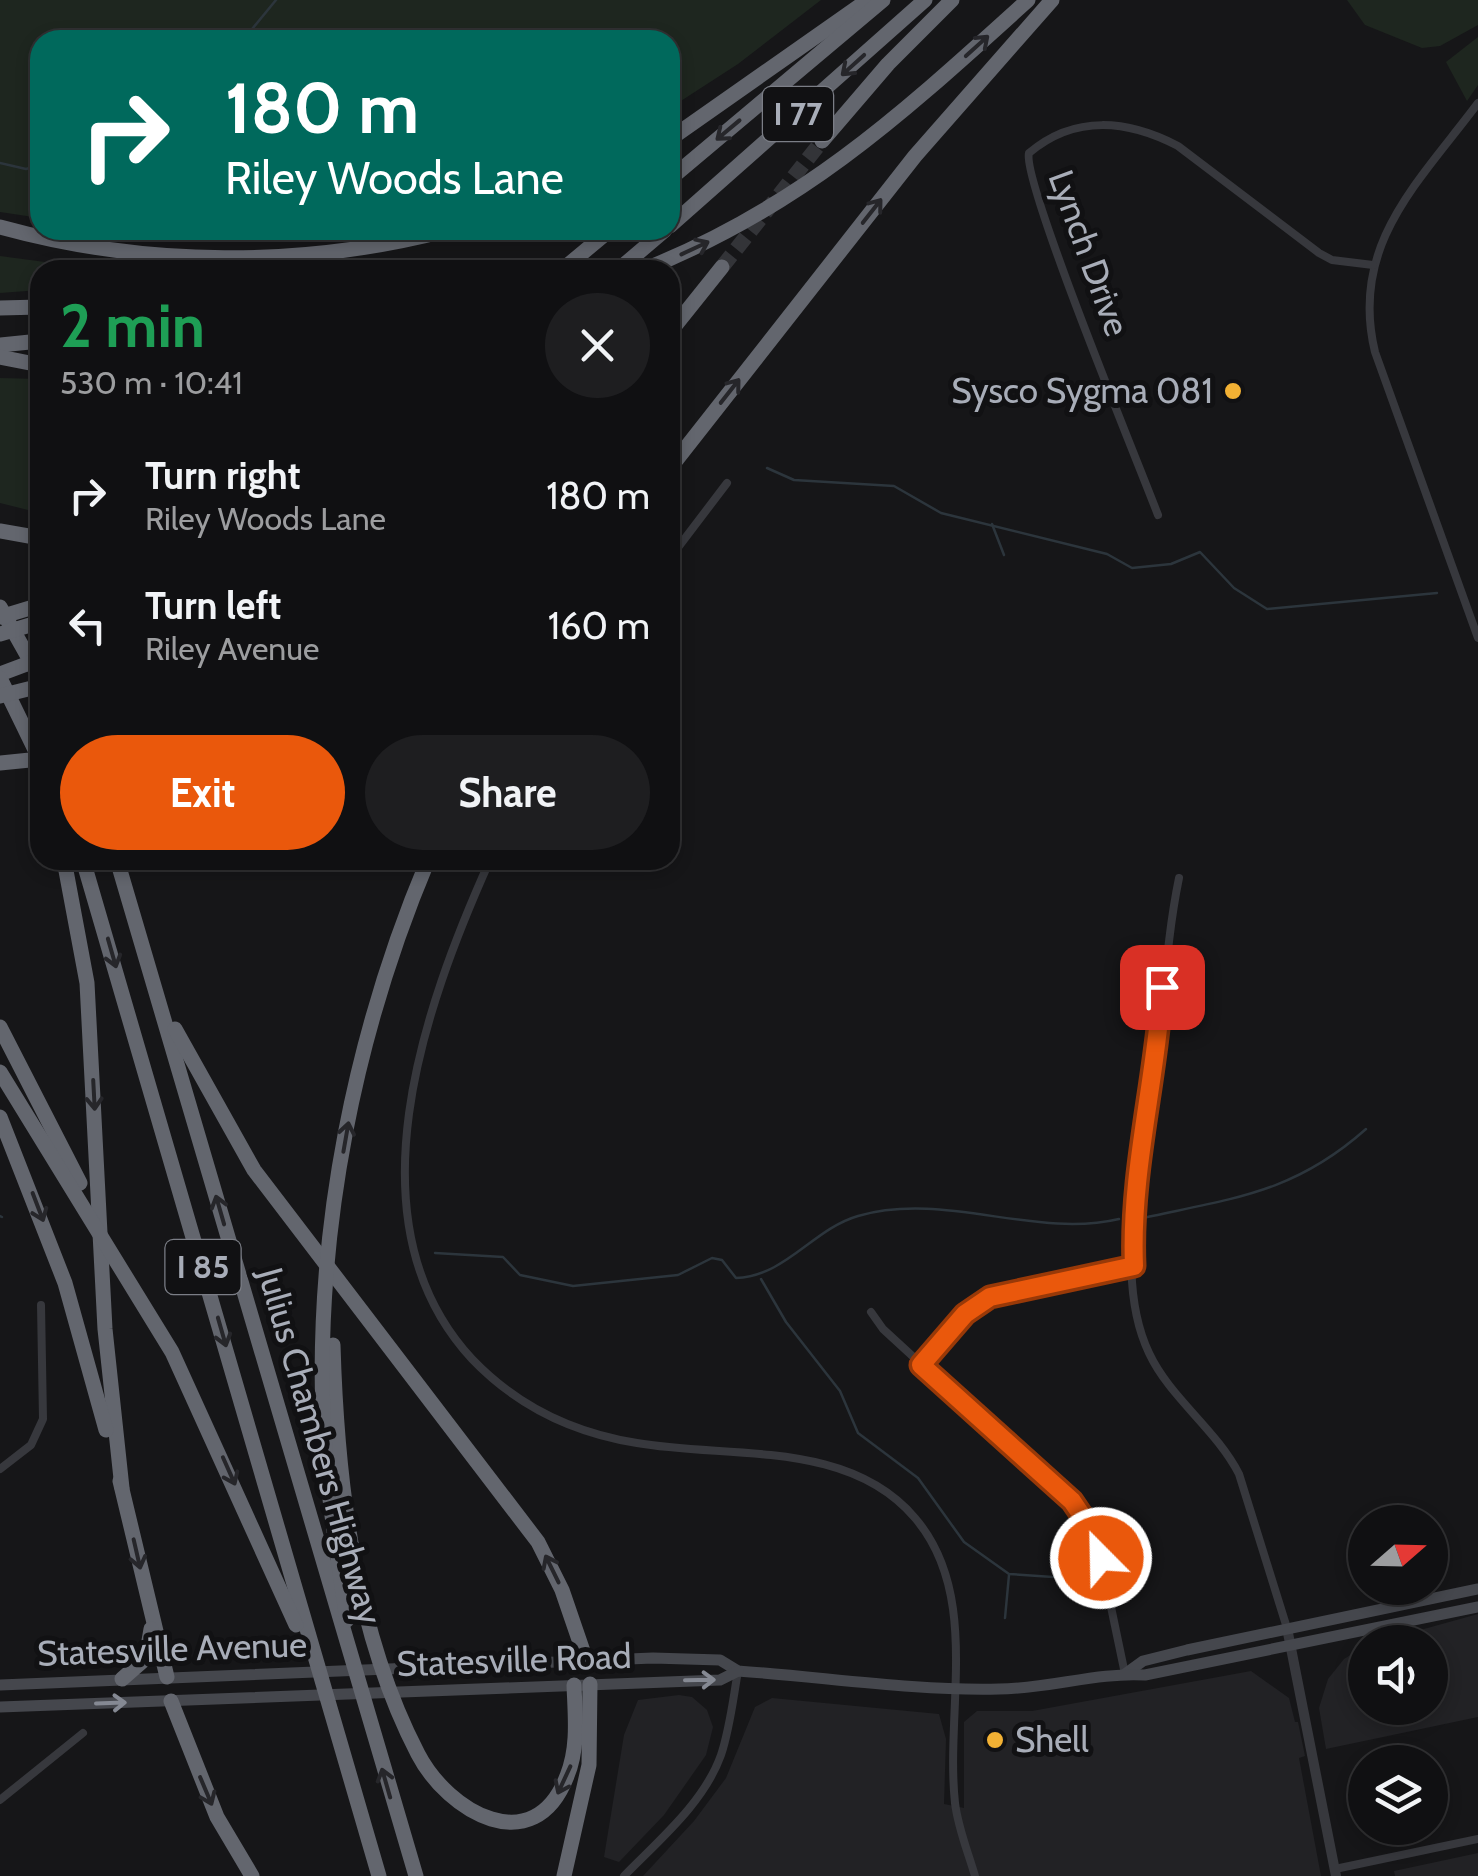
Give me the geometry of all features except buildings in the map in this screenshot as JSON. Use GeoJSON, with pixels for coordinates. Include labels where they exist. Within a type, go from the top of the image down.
{"type":"FeatureCollection","features":[{"type":"Feature","properties":{"kind":"highway"},"geometry":{"type":"LineString","coordinates":[[680,131],[868,0]]}},
{"type":"Feature","properties":{"kind":"highway","name":"I 77"},"geometry":{"type":"LineString","coordinates":[[680,172],[884,0]]}},
{"type":"Feature","properties":{"kind":"highway","name":"I 77"},"geometry":{"type":"LineString","coordinates":[[680,217],[925,0]]}},
{"type":"Feature","properties":{"kind":"highway","name":"I 77"},"geometry":{"type":"LineString","coordinates":[[822,141],[888,64],[952,0]]}},
{"type":"Feature","properties":{"kind":"highway","name":"I 77"},"geometry":{"type":"LineString","coordinates":[[665,260],[718,237],[793,196],[872,140],[1028,0]]}},
{"type":"Feature","properties":{"kind":"highway"},"geometry":{"type":"LineString","coordinates":[[680,455],[915,156],[1052,0]]}},
{"type":"Feature","properties":{"kind":"highway"},"geometry":{"type":"LineString","coordinates":[[0,228],[30,234]]}},
{"type":"Feature","properties":{"kind":"highway"},"geometry":{"type":"LineString","coordinates":[[60,240],[110,250],[221,257],[344,250],[396,240]]}},
{"type":"Feature","properties":{"kind":"highway"},"geometry":{"type":"LineString","coordinates":[[574,260],[598,240]]}},
{"type":"Feature","properties":{"kind":"highway","name":"I 77"},"geometry":{"type":"LineString","coordinates":[[630,260],[654,240]]}},
{"type":"Feature","properties":{"kind":"highway"},"geometry":{"type":"LineString","coordinates":[[680,320],[722,267]]}},
{"type":"Feature","properties":{"kind":"highway"},"geometry":{"type":"LineString","coordinates":[[0,308],[30,306]]}},
{"type":"Feature","properties":{"kind":"highway"},"geometry":{"type":"LineString","coordinates":[[0,345],[30,342]]}},
{"type":"Feature","properties":{"kind":"highway"},"geometry":{"type":"LineString","coordinates":[[0,357],[30,363]]}},
{"type":"Feature","properties":{"kind":"highway"},"geometry":{"type":"LineString","coordinates":[[0,531],[30,536]]}},
{"type":"Feature","properties":{"kind":"highway"},"geometry":{"type":"LineString","coordinates":[[0,607],[30,663],[0,676],[30,740]]}},
{"type":"Feature","properties":{"kind":"highway"},"geometry":{"type":"LineString","coordinates":[[0,617],[30,608]]}},
{"type":"Feature","properties":{"kind":"highway"},"geometry":{"type":"LineString","coordinates":[[0,634],[30,625]]}},
{"type":"Feature","properties":{"kind":"highway"},"geometry":{"type":"LineString","coordinates":[[0,696],[30,686]]}},
{"type":"Feature","properties":{"kind":"highway"},"geometry":{"type":"LineString","coordinates":[[1,763],[30,760]]}},
{"type":"Feature","properties":{"kind":"highway"},"geometry":{"type":"LineString","coordinates":[[66,870],[87,983],[102,1281],[122,1488]]}},
{"type":"Feature","properties":{"kind":"highway","name":"Julius Chambers Highway"},"geometry":{"type":"LineString","coordinates":[[86,870],[379,1876]]}},
{"type":"Feature","properties":{"kind":"highway","name":"Julius Chambers Highway"},"geometry":{"type":"LineString","coordinates":[[120,870],[416,1876]]}},
{"type":"Feature","properties":{"kind":"highway"},"geometry":{"type":"LineString","coordinates":[[354,1674],[324,1417],[324,1326],[332,1234],[364,1052],[389,963],[424,870]]}},
{"type":"Feature","properties":{"kind":"highway"},"geometry":{"type":"LineString","coordinates":[[157,994],[228,1130],[538,1542],[562,1590],[586,1660]]}},
{"type":"Feature","properties":{"kind":"highway"},"geometry":{"type":"LineString","coordinates":[[0,1027],[106,1240],[201,1410],[318,1674]]}},
{"type":"Feature","properties":{"kind":"highway"},"geometry":{"type":"LineString","coordinates":[[0,1072],[106,1240]]}},
{"type":"Feature","properties":{"kind":"highway"},"geometry":{"type":"LineString","coordinates":[[0,1117],[65,1283],[122,1488],[167,1677]]}},
{"type":"Feature","properties":{"kind":"highway"},"geometry":{"type":"LineString","coordinates":[[332,1234],[334,1389],[348,1516],[374,1635],[418,1754],[441,1789],[470,1812],[501,1821],[533,1815],[556,1796],[567,1777],[582,1684]]}},
{"type":"Feature","properties":{"kind":"highway"},"geometry":{"type":"LineString","coordinates":[[122,1679],[146,1658],[152,1620]]}},
{"type":"Feature","properties":{"kind":"highway"},"geometry":{"type":"LineString","coordinates":[[564,1876],[586,1783],[582,1684]]}},
{"type":"Feature","properties":{"kind":"highway"},"geometry":{"type":"LineString","coordinates":[[170,1701],[208,1798],[252,1876]]}},
{"type":"Feature","properties":{"kind":"main road","name":"Statesville Road"},"geometry":{"type":"LineString","coordinates":[[1124,1674],[1144,1661],[1478,1589]]}},
{"type":"Feature","properties":{"kind":"main road","name":"Statesville Road"},"geometry":{"type":"LineString","coordinates":[[586,1660],[720,1660],[738,1671],[954,1689],[1047,1687],[1124,1674],[1145,1676],[1478,1607]]}},
{"type":"Feature","properties":{"kind":"main road"},"geometry":{"type":"LineString","coordinates":[[582,1684],[586,1660]]}},
{"type":"Feature","properties":{"kind":"main road","name":"Statesville Avenue"},"geometry":{"type":"LineString","coordinates":[[0,1685],[586,1660]]}},
{"type":"Feature","properties":{"kind":"main road","name":"Statesville Road"},"geometry":{"type":"LineString","coordinates":[[170,1701],[720,1680],[738,1671]]}},
{"type":"Feature","properties":{"kind":"main road"},"geometry":{"type":"LineString","coordinates":[[167,1677],[170,1701]]}},
{"type":"Feature","properties":{"kind":"main road","name":"Statesville Avenue"},"geometry":{"type":"LineString","coordinates":[[0,1708],[170,1701]]}},
{"type":"Feature","properties":{"kind":"street"},"geometry":{"type":"LineString","coordinates":[[1478,103],[1392,218],[1372,266],[1368,314],[1376,352],[1478,638]]}},
{"type":"Feature","properties":{"kind":"street","name":"Lynch Drive"},"geometry":{"type":"LineString","coordinates":[[1158,515],[1046,221],[1028,166],[1029,153],[1045,139],[1095,124],[1152,133],[1178,146],[1320,253],[1332,260],[1372,266]]}},
{"type":"Feature","properties":{"kind":"street"},"geometry":{"type":"LineString","coordinates":[[680,545],[727,483]]}},
{"type":"Feature","properties":{"kind":"street"},"geometry":{"type":"LineString","coordinates":[[486,870],[434,1014],[405,1139],[402,1176],[408,1228],[433,1303],[455,1337],[491,1377],[525,1403],[572,1426],[634,1443],[826,1464],[856,1474],[895,1498],[926,1532],[945,1570],[955,1615],[956,1805],[975,1876]]}},
{"type":"Feature","properties":{"kind":"street"},"geometry":{"type":"LineString","coordinates":[[1179,878],[1162,987],[1156,1066],[1132,1205],[1142,1332],[1149,1354],[1228,1453],[1239,1474],[1292,1646],[1335,1873],[1478,1839]]}},
{"type":"Feature","properties":{"kind":"street"},"geometry":{"type":"LineString","coordinates":[[921,1365],[965,1314],[990,1297],[1134,1266]]}},
{"type":"Feature","properties":{"kind":"street"},"geometry":{"type":"LineString","coordinates":[[0,1469],[31,1446],[44,1419],[42,1304]]}},
{"type":"Feature","properties":{"kind":"street"},"geometry":{"type":"LineString","coordinates":[[871,1312],[921,1365],[1082,1512],[1101,1558],[1124,1674]]}},
{"type":"Feature","properties":{"kind":"street"},"geometry":{"type":"LineString","coordinates":[[624,1876],[675,1824],[714,1772],[726,1735],[738,1671]]}},
{"type":"Feature","properties":{"kind":"street"},"geometry":{"type":"LineString","coordinates":[[0,1800],[83,1733]]}},
{"type":"Feature","properties":{"kind":"shaded area"},"geometry":{"type":"Polygon","coordinates":[[[0,0],[821,0],[738,64],[680,102],[680,30],[30,30],[30,216],[0,212],[0,0]]]}},
{"type":"Feature","properties":{"kind":"shaded area"},"geometry":{"type":"Polygon","coordinates":[[[1347,0],[1478,0],[1478,25],[1440,46],[1422,48],[1365,25],[1347,0]]]}},
{"type":"Feature","properties":{"kind":"shaded area"},"geometry":{"type":"Polygon","coordinates":[[[1478,37],[1478,85],[1467,101],[1446,62],[1478,37]]]}},
{"type":"Feature","properties":{"kind":"shaded area"},"geometry":{"type":"Polygon","coordinates":[[[0,256],[30,260],[30,291],[0,293],[0,256]]]}},
{"type":"Feature","properties":{"kind":"shaded area"},"geometry":{"type":"Polygon","coordinates":[[[0,378],[30,379],[30,510],[0,503],[0,378]]]}},
{"type":"Feature","properties":{"kind":"shaded area"},"geometry":{"type":"Polygon","coordinates":[[[1478,1614],[1478,1717],[1448,1723],[1448,1625],[1438,1625],[1478,1614]]]}},
{"type":"Feature","properties":{"kind":"shaded area"},"geometry":{"type":"Polygon","coordinates":[[[1348,1657],[1348,1725],[1440,1725],[1326,1749],[1319,1708],[1328,1679],[1348,1657]]]}},
{"type":"Feature","properties":{"kind":"shaded area"},"geometry":{"type":"Polygon","coordinates":[[[1251,1671],[1289,1698],[1298,1722],[1305,1756],[1299,1758],[1321,1876],[643,1876],[694,1821],[726,1778],[755,1707],[772,1698],[939,1714],[946,1739],[944,1804],[964,1808],[964,1722],[977,1711],[1032,1711],[1251,1671]]]}},
{"type":"Feature","properties":{"kind":"shaded area"},"geometry":{"type":"Polygon","coordinates":[[[692,1697],[707,1710],[713,1727],[706,1755],[664,1815],[619,1862],[604,1857],[624,1735],[638,1700],[692,1697]]]}},
{"type":"Feature","properties":{"kind":"shaded area"},"geometry":{"type":"Polygon","coordinates":[[[1478,1853],[1478,1876],[1395,1876],[1394,1871],[1478,1853]]]}},
{"type":"Feature","properties":{"kind":"waterway"},"geometry":{"type":"LineString","coordinates":[[251,30],[276,0]]}},
{"type":"Feature","properties":{"kind":"waterway"},"geometry":{"type":"LineString","coordinates":[[0,163],[30,168]]}},
{"type":"Feature","properties":{"kind":"waterway"},"geometry":{"type":"LineString","coordinates":[[767,468],[794,480],[894,486],[941,513],[1107,554],[1132,568],[1171,564],[1200,552],[1234,588],[1267,609],[1437,593]]}},
{"type":"Feature","properties":{"kind":"waterway"},"geometry":{"type":"LineString","coordinates":[[992,524],[1004,555]]}},
{"type":"Feature","properties":{"kind":"waterway"},"geometry":{"type":"LineString","coordinates":[[1143,1218],[1235,1198],[1288,1180],[1314,1167],[1366,1129]]}},
{"type":"Feature","properties":{"kind":"waterway"},"geometry":{"type":"LineString","coordinates":[[435,1253],[503,1257],[520,1275],[573,1286],[678,1275],[712,1258],[722,1260],[736,1278],[770,1269],[842,1222],[891,1210],[957,1211],[1055,1223],[1119,1219]]}},
{"type":"Feature","properties":{"kind":"waterway"},"geometry":{"type":"LineString","coordinates":[[761,1279],[786,1322],[840,1391],[858,1433],[918,1478],[964,1542],[1009,1574],[1053,1577],[1079,1571]]}},
{"type":"Feature","properties":{"kind":"waterway"},"geometry":{"type":"LineString","coordinates":[[1005,1618],[1009,1575]]}},
{"type":"Feature","properties":{"kind":"tunnel"},"geometry":{"type":"LineString","coordinates":[[722,267],[822,141]]}},
{"type":"Feature","properties":{"kind":"place","name":"Sysco Sygma 081"},"geometry":{"type":"Point","coordinates":[1233,391]}},
{"type":"Feature","properties":{"kind":"place","name":"Shell"},"geometry":{"type":"Point","coordinates":[995,1740]}},
{"type":"Feature","properties":{"kind":"route"},"geometry":{"type":"LineString","coordinates":[[1101,1558],[1082,1512],[1072,1501],[921,1365],[965,1314],[990,1297],[1134,1266],[1132,1205],[1153,1090],[1162,987]]}}]}
